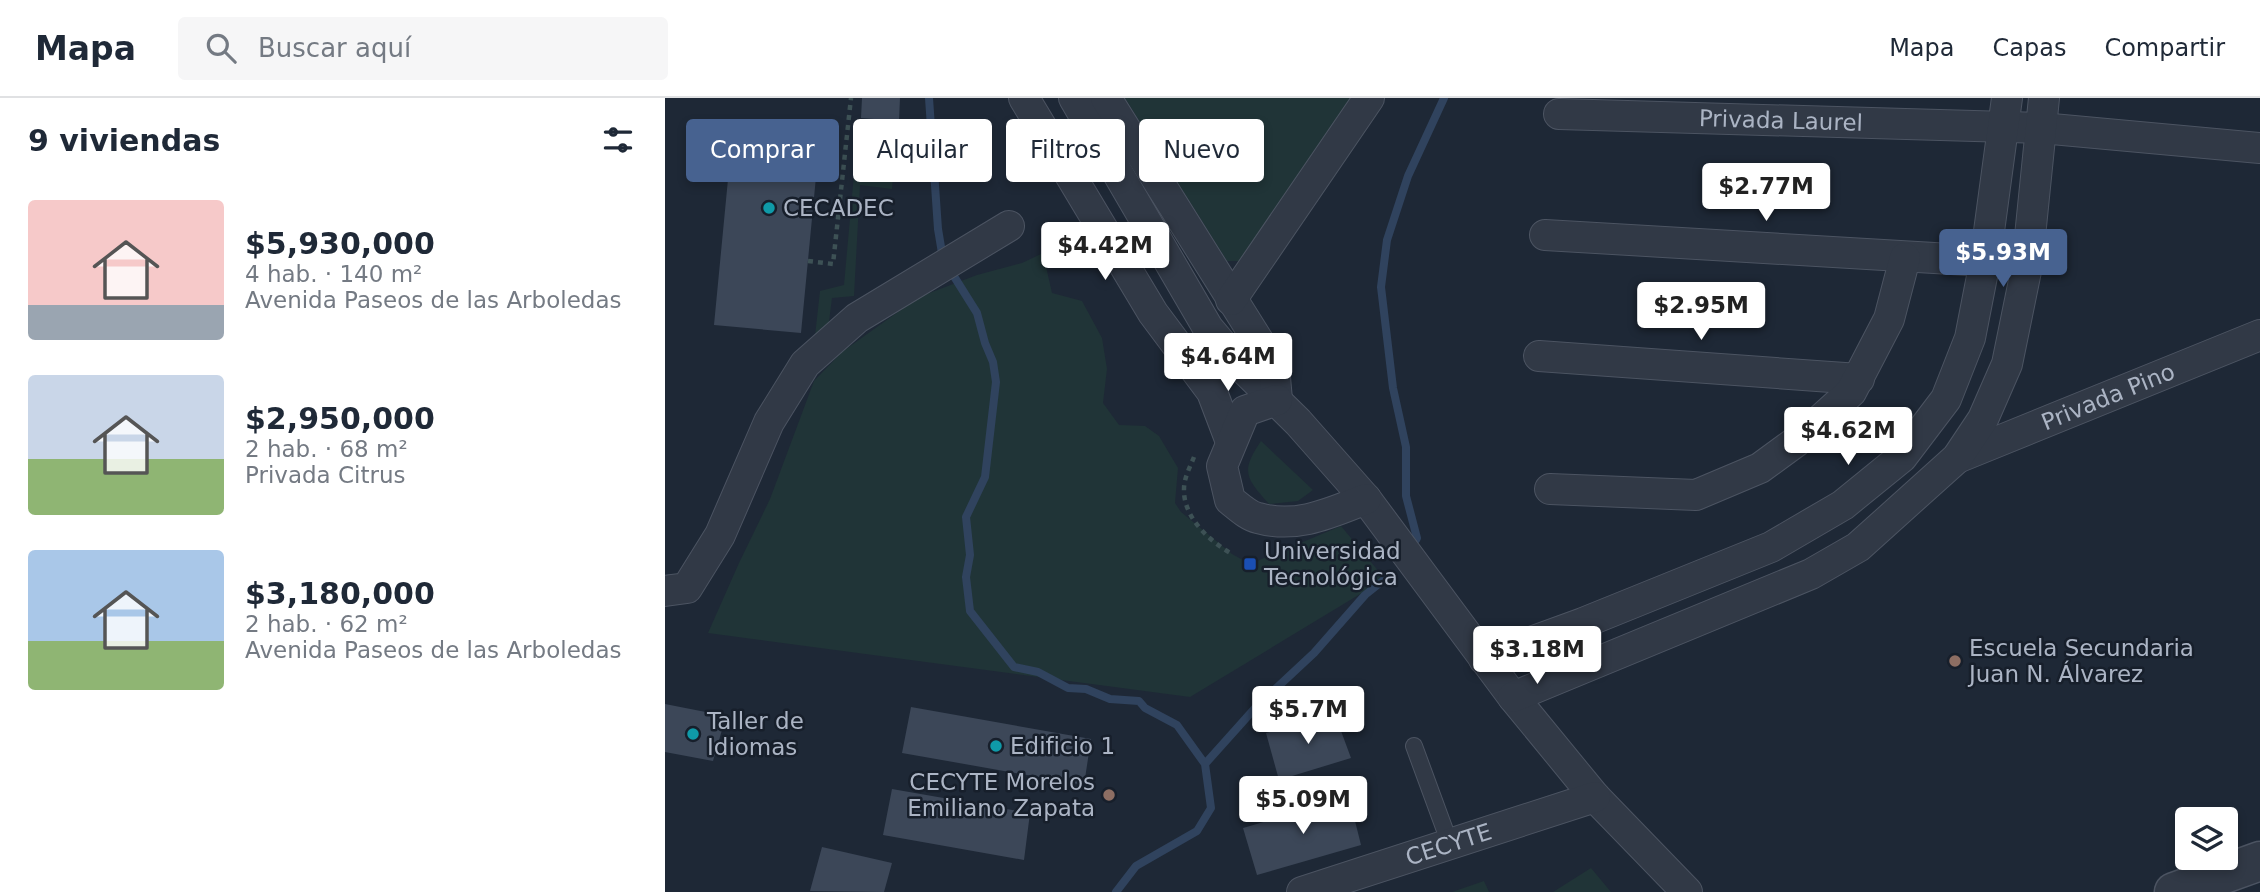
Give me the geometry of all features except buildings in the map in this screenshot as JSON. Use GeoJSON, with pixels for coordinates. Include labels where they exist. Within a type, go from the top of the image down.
{"type":"FeatureCollection","features":[{"type":"Feature","properties":{"kind":"street"},"geometry":{"type":"LineString","coordinates":[[1024,98],[1153,313],[1212,392],[1231,442]]}},
{"type":"Feature","properties":{"kind":"street"},"geometry":{"type":"LineString","coordinates":[[1075,98],[1208,328],[1235,360],[1299,422],[1366,499],[1513,697],[1595,797],[1686,892]]}},
{"type":"Feature","properties":{"kind":"street"},"geometry":{"type":"LineString","coordinates":[[1106,98],[1274,366],[1277,400]]}},
{"type":"Feature","properties":{"kind":"street"},"geometry":{"type":"LineString","coordinates":[[1231,300],[1369,98]]}},
{"type":"Feature","properties":{"kind":"street"},"geometry":{"type":"LineString","coordinates":[[1484,659],[1583,624],[1771,548],[1843,505],[1902,457],[1946,399],[1970,338],[1985,261],[2007,98]]}},
{"type":"Feature","properties":{"kind":"street"},"geometry":{"type":"LineString","coordinates":[[1513,697],[1811,574],[1858,548],[1957,458],[1983,419],[2007,364],[2027,266],[2044,98]]}},
{"type":"Feature","properties":{"kind":"street","name":"Privada Laurel"},"geometry":{"type":"LineString","coordinates":[[1559,114],[2041,128]]}},
{"type":"Feature","properties":{"kind":"street"},"geometry":{"type":"LineString","coordinates":[[2041,128],[2260,148]]}},
{"type":"Feature","properties":{"kind":"street"},"geometry":{"type":"LineString","coordinates":[[665,591],[687,588],[720,535],[769,422],[805,364],[857,318],[1009,226]]}},
{"type":"Feature","properties":{"kind":"street"},"geometry":{"type":"LineString","coordinates":[[1545,235],[1985,261],[2027,266]]}},
{"type":"Feature","properties":{"kind":"street"},"geometry":{"type":"LineString","coordinates":[[1550,489],[1696,495],[1760,468],[1797,441],[1851,392],[1889,319],[1905,258]]}},
{"type":"Feature","properties":{"kind":"street","name":"Privada Pino"},"geometry":{"type":"LineString","coordinates":[[1957,458],[2260,335]]}},
{"type":"Feature","properties":{"kind":"street"},"geometry":{"type":"LineString","coordinates":[[1539,356],[1859,379]]}},
{"type":"Feature","properties":{"kind":"street"},"geometry":{"type":"LineString","coordinates":[[1277,400],[1245,411],[1222,466],[1230,500],[1255,518],[1293,523],[1315,519],[1366,499]]}},
{"type":"Feature","properties":{"kind":"street","name":"CECYTE"},"geometry":{"type":"LineString","coordinates":[[1303,892],[1595,797]]}},
{"type":"Feature","properties":{"kind":"street"},"geometry":{"type":"LineString","coordinates":[[2174,892],[2260,861]]}},
{"type":"Feature","properties":{"kind":"lane"},"geometry":{"type":"LineString","coordinates":[[1414,746],[1450,844]]}},
{"type":"Feature","properties":{"kind":"path"},"geometry":{"type":"LineString","coordinates":[[808,261],[833,264],[851,98]]}},
{"type":"Feature","properties":{"kind":"green space"},"geometry":{"type":"Polygon","coordinates":[[[1125,98],[1356,98],[1242,261],[1227,261],[1178,182],[1264,182],[1264,119],[1139,120],[1125,98]]]}},
{"type":"Feature","properties":{"kind":"green space"},"geometry":{"type":"Polygon","coordinates":[[[853,182],[893,182],[892,189],[860,185],[854,296],[832,298],[827,337],[815,336],[820,291],[844,285],[853,182]]]}},
{"type":"Feature","properties":{"kind":"green space"},"geometry":{"type":"Polygon","coordinates":[[[1043,253],[1052,293],[1082,301],[1102,338],[1107,369],[1103,403],[1119,425],[1145,426],[1159,436],[1178,468],[1175,503],[1181,512],[1232,554],[1250,564],[1341,526],[1385,579],[1190,697],[708,633],[770,499],[814,381],[842,352],[919,297],[977,275],[1022,263],[1043,253]]]}},
{"type":"Feature","properties":{"kind":"green space"},"geometry":{"type":"Polygon","coordinates":[[[1261,441],[1313,490],[1298,501],[1269,504],[1255,488],[1248,474],[1250,460],[1261,441]]]}},
{"type":"Feature","properties":{"kind":"green space"},"geometry":{"type":"Polygon","coordinates":[[[1591,868],[1611,892],[1553,892],[1591,868]]]}},
{"type":"Feature","properties":{"kind":"green space"},"geometry":{"type":"Polygon","coordinates":[[[1484,881],[1489,892],[1452,892],[1484,881]]]}},
{"type":"Feature","properties":{"kind":"waterway"},"geometry":{"type":"LineString","coordinates":[[929,98],[938,229],[943,259]]}},
{"type":"Feature","properties":{"kind":"waterway"},"geometry":{"type":"LineString","coordinates":[[1416,540],[1406,496],[1406,447],[1393,388],[1381,287],[1387,240],[1408,176],[1444,98]]}},
{"type":"Feature","properties":{"kind":"waterway"},"geometry":{"type":"LineString","coordinates":[[950,270],[977,313],[993,362],[996,382],[985,477],[966,517],[970,555],[966,577],[970,611],[1014,667],[1038,672],[1068,688],[1086,689],[1110,699],[1139,701],[1145,708],[1177,725],[1205,764]]}},
{"type":"Feature","properties":{"kind":"waterway"},"geometry":{"type":"LineString","coordinates":[[1116,892],[1136,866],[1197,831],[1211,808],[1205,764],[1256,707],[1314,653],[1365,595],[1385,579]]}},
{"type":"Feature","properties":{"kind":"place","name":"CECADEC"},"geometry":{"type":"Point","coordinates":[769,208]}},
{"type":"Feature","properties":{"kind":"place","name":"Universidad Tecnológica"},"geometry":{"type":"Point","coordinates":[1250,564]}},
{"type":"Feature","properties":{"kind":"place","name":"Escuela Secundaria Juan N. Álvarez"},"geometry":{"type":"Point","coordinates":[1955,661]}},
{"type":"Feature","properties":{"kind":"place","name":"Taller de Idiomas"},"geometry":{"type":"Point","coordinates":[693,734]}},
{"type":"Feature","properties":{"kind":"place","name":"Edificio 1"},"geometry":{"type":"Point","coordinates":[996,746]}},
{"type":"Feature","properties":{"kind":"place","name":"CECYTE Morelos Emiliano Zapata"},"geometry":{"type":"Point","coordinates":[1109,795]}}]}
